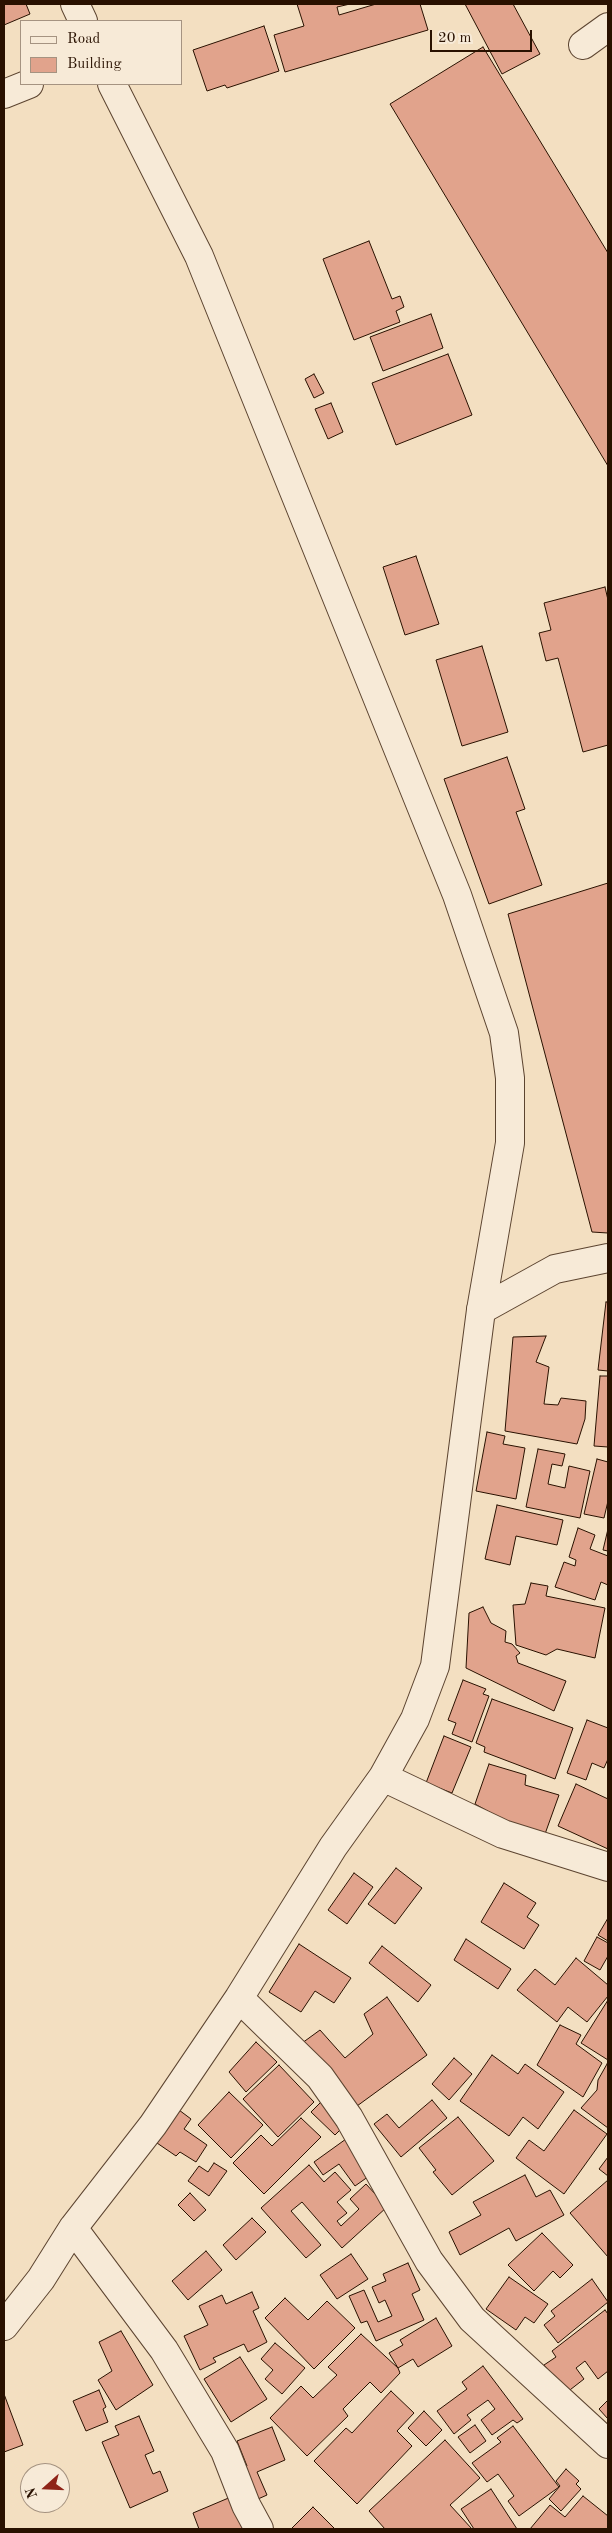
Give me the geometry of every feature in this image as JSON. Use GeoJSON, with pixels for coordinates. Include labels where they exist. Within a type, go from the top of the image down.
{"type":"FeatureCollection","features":[{"type":"Feature","properties":{"kind":"street"},"geometry":{"type":"LineString","coordinates":[[75,4],[82,20]]}},
{"type":"Feature","properties":{"kind":"street"},"geometry":{"type":"LineString","coordinates":[[582,45],[608,27]]}},
{"type":"Feature","properties":{"kind":"street"},"geometry":{"type":"LineString","coordinates":[[4,94],[26,85]]}},
{"type":"Feature","properties":{"kind":"street"},"geometry":{"type":"LineString","coordinates":[[4,2326],[41,2279],[72,2228],[153,2125],[239,1998],[333,1847],[382,1778],[415,1720],[435,1666],[481,1310],[510,1143],[510,1078],[504,1033],[457,895],[199,256],[113,85]]}},
{"type":"Feature","properties":{"kind":"street"},"geometry":{"type":"LineString","coordinates":[[481,1310],[555,1269],[608,1258]]}},
{"type":"Feature","properties":{"kind":"street"},"geometry":{"type":"LineString","coordinates":[[382,1778],[503,1834],[608,1867]]}},
{"type":"Feature","properties":{"kind":"street"},"geometry":{"type":"LineString","coordinates":[[239,1998],[320,2077],[349,2118],[429,2260],[472,2319],[608,2444]]}},
{"type":"Feature","properties":{"kind":"street"},"geometry":{"type":"LineString","coordinates":[[72,2228],[164,2350],[225,2451],[246,2505],[259,2529]]}},
{"type":"Feature","properties":{"kind":"building"},"geometry":{"type":"Polygon","coordinates":[[[4,4],[26,4],[30,14],[4,25],[4,4]]]}},
{"type":"Feature","properties":{"kind":"building"},"geometry":{"type":"Polygon","coordinates":[[[297,4],[350,4],[337,7],[339,15],[376,4],[420,4],[428,30],[285,72],[274,35],[304,26],[297,4]]]}},
{"type":"Feature","properties":{"kind":"building"},"geometry":{"type":"Polygon","coordinates":[[[465,4],[513,4],[540,54],[502,74],[465,4]]]}},
{"type":"Feature","properties":{"kind":"building"},"geometry":{"type":"Polygon","coordinates":[[[264,26],[279,71],[227,88],[225,85],[207,91],[193,50],[264,26]]]}},
{"type":"Feature","properties":{"kind":"building"},"geometry":{"type":"Polygon","coordinates":[[[483,47],[608,253],[608,466],[390,104],[483,47]]]}},
{"type":"Feature","properties":{"kind":"building"},"geometry":{"type":"Polygon","coordinates":[[[369,241],[392,299],[400,296],[404,307],[396,311],[400,322],[354,340],[323,259],[369,241]]]}},
{"type":"Feature","properties":{"kind":"building"},"geometry":{"type":"Polygon","coordinates":[[[431,314],[443,348],[383,371],[370,337],[431,314]]]}},
{"type":"Feature","properties":{"kind":"building"},"geometry":{"type":"Polygon","coordinates":[[[448,354],[472,415],[396,445],[372,383],[448,354]]]}},
{"type":"Feature","properties":{"kind":"building"},"geometry":{"type":"Polygon","coordinates":[[[314,374],[324,393],[314,398],[305,379],[314,374]]]}},
{"type":"Feature","properties":{"kind":"building"},"geometry":{"type":"Polygon","coordinates":[[[331,403],[343,432],[328,439],[315,409],[331,403]]]}},
{"type":"Feature","properties":{"kind":"building"},"geometry":{"type":"Polygon","coordinates":[[[416,556],[439,624],[405,635],[383,567],[416,556]]]}},
{"type":"Feature","properties":{"kind":"building"},"geometry":{"type":"Polygon","coordinates":[[[605,587],[608,600],[608,745],[583,752],[558,658],[546,661],[539,633],[551,630],[544,603],[605,587]]]}},
{"type":"Feature","properties":{"kind":"building"},"geometry":{"type":"Polygon","coordinates":[[[482,646],[508,732],[462,746],[436,660],[482,646]]]}},
{"type":"Feature","properties":{"kind":"building"},"geometry":{"type":"Polygon","coordinates":[[[507,757],[525,809],[516,812],[542,885],[489,904],[444,779],[507,757]]]}},
{"type":"Feature","properties":{"kind":"building"},"geometry":{"type":"Polygon","coordinates":[[[608,883],[608,1233],[592,1232],[508,914],[608,883]]]}},
{"type":"Feature","properties":{"kind":"building"},"geometry":{"type":"Polygon","coordinates":[[[606,1302],[608,1302],[608,1371],[598,1370],[606,1302]]]}},
{"type":"Feature","properties":{"kind":"building"},"geometry":{"type":"Polygon","coordinates":[[[546,1336],[536,1362],[549,1367],[544,1404],[558,1405],[561,1398],[586,1401],[585,1419],[577,1444],[505,1431],[513,1337],[546,1336]]]}},
{"type":"Feature","properties":{"kind":"building"},"geometry":{"type":"Polygon","coordinates":[[[600,1376],[608,1376],[608,1447],[594,1446],[600,1376]]]}},
{"type":"Feature","properties":{"kind":"building"},"geometry":{"type":"Polygon","coordinates":[[[487,1432],[505,1436],[503,1444],[525,1448],[516,1499],[476,1491],[487,1432]]]}},
{"type":"Feature","properties":{"kind":"building"},"geometry":{"type":"Polygon","coordinates":[[[538,1449],[565,1454],[562,1466],[552,1464],[548,1484],[565,1488],[569,1466],[590,1471],[580,1518],[526,1507],[538,1449]]]}},
{"type":"Feature","properties":{"kind":"building"},"geometry":{"type":"Polygon","coordinates":[[[597,1459],[608,1462],[608,1501],[604,1518],[584,1514],[597,1459]]]}},
{"type":"Feature","properties":{"kind":"building"},"geometry":{"type":"Polygon","coordinates":[[[497,1505],[563,1520],[557,1545],[516,1536],[510,1565],[485,1559],[497,1505]]]}},
{"type":"Feature","properties":{"kind":"building"},"geometry":{"type":"Polygon","coordinates":[[[578,1528],[595,1535],[590,1549],[608,1556],[608,1585],[601,1582],[595,1600],[555,1587],[564,1562],[575,1566],[576,1560],[569,1557],[578,1528]]]}},
{"type":"Feature","properties":{"kind":"building"},"geometry":{"type":"Polygon","coordinates":[[[608,1529],[608,1551],[603,1550],[608,1529]]]}},
{"type":"Feature","properties":{"kind":"building"},"geometry":{"type":"Polygon","coordinates":[[[531,1583],[548,1586],[546,1596],[605,1608],[595,1658],[557,1649],[546,1655],[516,1645],[513,1605],[525,1604],[531,1583]]]}},
{"type":"Feature","properties":{"kind":"building"},"geometry":{"type":"Polygon","coordinates":[[[483,1607],[491,1623],[506,1631],[505,1642],[512,1644],[520,1653],[516,1656],[518,1663],[566,1681],[554,1711],[466,1668],[469,1613],[483,1607]]]}},
{"type":"Feature","properties":{"kind":"building"},"geometry":{"type":"Polygon","coordinates":[[[463,1680],[486,1689],[483,1694],[489,1696],[472,1742],[452,1734],[456,1723],[448,1720],[463,1680]]]}},
{"type":"Feature","properties":{"kind":"building"},"geometry":{"type":"Polygon","coordinates":[[[492,1699],[573,1728],[555,1779],[484,1752],[485,1747],[476,1743],[492,1699]]]}},
{"type":"Feature","properties":{"kind":"building"},"geometry":{"type":"Polygon","coordinates":[[[587,1720],[608,1728],[608,1759],[604,1768],[592,1763],[586,1780],[567,1773],[587,1720]]]}},
{"type":"Feature","properties":{"kind":"building"},"geometry":{"type":"Polygon","coordinates":[[[444,1736],[471,1747],[452,1793],[426,1783],[444,1736]]]}},
{"type":"Feature","properties":{"kind":"building"},"geometry":{"type":"Polygon","coordinates":[[[489,1764],[526,1775],[525,1785],[559,1795],[545,1834],[508,1829],[500,1818],[475,1804],[489,1764]]]}},
{"type":"Feature","properties":{"kind":"building"},"geometry":{"type":"Polygon","coordinates":[[[576,1784],[608,1799],[608,1849],[558,1826],[576,1784]]]}},
{"type":"Feature","properties":{"kind":"building"},"geometry":{"type":"Polygon","coordinates":[[[396,1868],[422,1888],[395,1924],[368,1904],[396,1868]]]}},
{"type":"Feature","properties":{"kind":"building"},"geometry":{"type":"Polygon","coordinates":[[[354,1873],[373,1887],[347,1924],[328,1910],[354,1873]]]}},
{"type":"Feature","properties":{"kind":"building"},"geometry":{"type":"Polygon","coordinates":[[[504,1883],[536,1903],[527,1917],[539,1925],[524,1949],[481,1922],[504,1883]]]}},
{"type":"Feature","properties":{"kind":"building"},"geometry":{"type":"Polygon","coordinates":[[[608,1918],[608,1941],[598,1935],[608,1918]]]}},
{"type":"Feature","properties":{"kind":"building"},"geometry":{"type":"Polygon","coordinates":[[[597,1937],[608,1943],[608,1956],[600,1970],[584,1961],[597,1937]]]}},
{"type":"Feature","properties":{"kind":"building"},"geometry":{"type":"Polygon","coordinates":[[[466,1939],[511,1969],[498,1989],[454,1960],[466,1939]]]}},
{"type":"Feature","properties":{"kind":"building"},"geometry":{"type":"Polygon","coordinates":[[[299,1944],[351,1978],[334,2003],[315,1991],[301,2012],[269,1992],[299,1944]]]}},
{"type":"Feature","properties":{"kind":"building"},"geometry":{"type":"Polygon","coordinates":[[[382,1946],[431,1985],[418,2002],[369,1963],[382,1946]]]}},
{"type":"Feature","properties":{"kind":"building"},"geometry":{"type":"Polygon","coordinates":[[[576,1958],[608,1985],[608,1996],[587,2022],[568,2007],[557,2022],[517,1990],[535,1969],[555,1985],[576,1958]]]}},
{"type":"Feature","properties":{"kind":"building"},"geometry":{"type":"Polygon","coordinates":[[[387,1997],[427,2055],[357,2106],[298,2046],[320,2030],[345,2058],[373,2034],[364,2014],[387,1997]]]}},
{"type":"Feature","properties":{"kind":"building"},"geometry":{"type":"Polygon","coordinates":[[[608,2000],[608,2060],[581,2043],[608,2000]]]}},
{"type":"Feature","properties":{"kind":"building"},"geometry":{"type":"Polygon","coordinates":[[[560,2025],[581,2035],[576,2044],[602,2063],[583,2097],[537,2065],[560,2025]]]}},
{"type":"Feature","properties":{"kind":"building"},"geometry":{"type":"Polygon","coordinates":[[[256,2042],[277,2062],[246,2092],[229,2072],[256,2042]]]}},
{"type":"Feature","properties":{"kind":"building"},"geometry":{"type":"Polygon","coordinates":[[[492,2055],[518,2074],[525,2064],[564,2092],[538,2129],[523,2117],[509,2136],[460,2101],[492,2055]]]}},
{"type":"Feature","properties":{"kind":"building"},"geometry":{"type":"Polygon","coordinates":[[[454,2058],[472,2074],[449,2100],[432,2084],[454,2058]]]}},
{"type":"Feature","properties":{"kind":"building"},"geometry":{"type":"Polygon","coordinates":[[[607,2064],[608,2128],[581,2108],[597,2090],[598,2080],[607,2064]]]}},
{"type":"Feature","properties":{"kind":"building"},"geometry":{"type":"Polygon","coordinates":[[[279,2065],[314,2102],[278,2137],[243,2099],[279,2065]]]}},
{"type":"Feature","properties":{"kind":"building"},"geometry":{"type":"Polygon","coordinates":[[[229,2092],[263,2125],[231,2158],[198,2125],[229,2092]]]}},
{"type":"Feature","properties":{"kind":"building"},"geometry":{"type":"Polygon","coordinates":[[[432,2100],[447,2118],[401,2157],[374,2124],[387,2114],[399,2128],[432,2100]]]}},
{"type":"Feature","properties":{"kind":"building"},"geometry":{"type":"Polygon","coordinates":[[[322,2101],[346,2124],[335,2135],[311,2112],[322,2101]]]}},
{"type":"Feature","properties":{"kind":"building"},"geometry":{"type":"Polygon","coordinates":[[[179,2110],[191,2119],[184,2129],[207,2145],[196,2162],[180,2152],[176,2156],[157,2143],[179,2110]]]}},
{"type":"Feature","properties":{"kind":"building"},"geometry":{"type":"Polygon","coordinates":[[[574,2110],[607,2134],[564,2194],[516,2158],[529,2140],[544,2151],[574,2110]]]}},
{"type":"Feature","properties":{"kind":"building"},"geometry":{"type":"Polygon","coordinates":[[[458,2117],[494,2161],[452,2195],[433,2172],[436,2170],[419,2148],[458,2117]]]}},
{"type":"Feature","properties":{"kind":"building"},"geometry":{"type":"Polygon","coordinates":[[[301,2118],[321,2137],[264,2194],[233,2163],[261,2135],[272,2146],[301,2118]]]}},
{"type":"Feature","properties":{"kind":"building"},"geometry":{"type":"Polygon","coordinates":[[[346,2139],[372,2174],[355,2186],[339,2164],[323,2175],[314,2162],[346,2139]]]}},
{"type":"Feature","properties":{"kind":"building"},"geometry":{"type":"Polygon","coordinates":[[[608,2157],[608,2176],[599,2169],[608,2157]]]}},
{"type":"Feature","properties":{"kind":"building"},"geometry":{"type":"Polygon","coordinates":[[[214,2163],[227,2171],[209,2196],[188,2181],[199,2166],[208,2172],[214,2163]]]}},
{"type":"Feature","properties":{"kind":"building"},"geometry":{"type":"Polygon","coordinates":[[[309,2165],[324,2182],[335,2172],[351,2190],[337,2202],[347,2213],[337,2221],[341,2226],[359,2209],[350,2199],[366,2184],[387,2207],[342,2248],[302,2202],[291,2211],[321,2245],[306,2258],[261,2208],[309,2165]]]}},
{"type":"Feature","properties":{"kind":"building"},"geometry":{"type":"Polygon","coordinates":[[[525,2175],[536,2197],[550,2190],[564,2215],[516,2241],[509,2228],[460,2255],[449,2232],[481,2215],[473,2202],[525,2175]]]}},
{"type":"Feature","properties":{"kind":"building"},"geometry":{"type":"Polygon","coordinates":[[[608,2180],[608,2257],[570,2213],[608,2180]]]}},
{"type":"Feature","properties":{"kind":"building"},"geometry":{"type":"Polygon","coordinates":[[[190,2193],[206,2210],[194,2221],[178,2205],[190,2193]]]}},
{"type":"Feature","properties":{"kind":"building"},"geometry":{"type":"Polygon","coordinates":[[[252,2218],[266,2232],[236,2260],[223,2245],[252,2218]]]}},
{"type":"Feature","properties":{"kind":"building"},"geometry":{"type":"Polygon","coordinates":[[[542,2233],[573,2265],[560,2278],[553,2271],[534,2291],[508,2265],[542,2233]]]}},
{"type":"Feature","properties":{"kind":"building"},"geometry":{"type":"Polygon","coordinates":[[[206,2251],[222,2270],[188,2300],[172,2281],[206,2251]]]}},
{"type":"Feature","properties":{"kind":"building"},"geometry":{"type":"Polygon","coordinates":[[[351,2254],[368,2279],[337,2299],[320,2275],[351,2254]]]}},
{"type":"Feature","properties":{"kind":"building"},"geometry":{"type":"Polygon","coordinates":[[[408,2263],[420,2290],[412,2294],[424,2320],[376,2341],[367,2321],[361,2323],[349,2296],[364,2290],[378,2322],[392,2316],[385,2300],[379,2303],[372,2287],[386,2281],[383,2274],[408,2263]]]}},
{"type":"Feature","properties":{"kind":"building"},"geometry":{"type":"Polygon","coordinates":[[[509,2277],[548,2304],[534,2323],[525,2317],[516,2330],[486,2309],[509,2277]]]}},
{"type":"Feature","properties":{"kind":"building"},"geometry":{"type":"Polygon","coordinates":[[[592,2279],[608,2302],[558,2343],[544,2325],[555,2316],[551,2311],[592,2279]]]}},
{"type":"Feature","properties":{"kind":"building"},"geometry":{"type":"Polygon","coordinates":[[[252,2292],[259,2308],[253,2311],[267,2342],[248,2352],[244,2344],[213,2358],[216,2362],[200,2370],[184,2336],[208,2325],[199,2306],[222,2295],[226,2304],[252,2292]]]}},
{"type":"Feature","properties":{"kind":"building"},"geometry":{"type":"Polygon","coordinates":[[[285,2298],[308,2320],[327,2301],[355,2328],[314,2369],[265,2318],[285,2298]]]}},
{"type":"Feature","properties":{"kind":"building"},"geometry":{"type":"Polygon","coordinates":[[[605,2310],[608,2314],[608,2371],[598,2379],[585,2361],[576,2368],[584,2379],[566,2393],[544,2365],[556,2357],[552,2351],[605,2310]]]}},
{"type":"Feature","properties":{"kind":"building"},"geometry":{"type":"Polygon","coordinates":[[[436,2318],[452,2346],[418,2367],[413,2359],[398,2368],[389,2353],[403,2345],[400,2340],[436,2318]]]}},
{"type":"Feature","properties":{"kind":"building"},"geometry":{"type":"Polygon","coordinates":[[[121,2331],[153,2385],[116,2410],[98,2380],[112,2371],[99,2342],[121,2331]]]}},
{"type":"Feature","properties":{"kind":"building"},"geometry":{"type":"Polygon","coordinates":[[[361,2334],[398,2368],[400,2373],[381,2393],[370,2382],[343,2409],[348,2416],[307,2456],[270,2418],[301,2386],[313,2398],[337,2375],[328,2367],[361,2334]]]}},
{"type":"Feature","properties":{"kind":"building"},"geometry":{"type":"Polygon","coordinates":[[[275,2343],[305,2368],[282,2394],[265,2379],[273,2370],[261,2359],[275,2343]]]}},
{"type":"Feature","properties":{"kind":"building"},"geometry":{"type":"Polygon","coordinates":[[[240,2357],[267,2399],[231,2422],[204,2379],[240,2357]]]}},
{"type":"Feature","properties":{"kind":"building"},"geometry":{"type":"Polygon","coordinates":[[[483,2366],[523,2419],[517,2423],[513,2420],[492,2435],[481,2420],[495,2409],[488,2400],[467,2415],[471,2420],[454,2434],[437,2411],[467,2389],[462,2382],[483,2366]]]}},
{"type":"Feature","properties":{"kind":"building"},"geometry":{"type":"Polygon","coordinates":[[[99,2390],[106,2407],[103,2409],[108,2422],[86,2431],[73,2401],[99,2390]]]}},
{"type":"Feature","properties":{"kind":"building"},"geometry":{"type":"Polygon","coordinates":[[[391,2391],[414,2413],[397,2431],[412,2446],[357,2504],[314,2461],[346,2428],[352,2433],[391,2391]]]}},
{"type":"Feature","properties":{"kind":"building"},"geometry":{"type":"Polygon","coordinates":[[[4,2394],[23,2445],[4,2452],[4,2394]]]}},
{"type":"Feature","properties":{"kind":"building"},"geometry":{"type":"Polygon","coordinates":[[[608,2400],[608,2419],[599,2409],[608,2400]]]}},
{"type":"Feature","properties":{"kind":"building"},"geometry":{"type":"Polygon","coordinates":[[[424,2411],[442,2430],[426,2446],[408,2428],[424,2411]]]}},
{"type":"Feature","properties":{"kind":"building"},"geometry":{"type":"Polygon","coordinates":[[[139,2416],[154,2451],[145,2455],[153,2474],[160,2471],[168,2491],[130,2508],[102,2442],[119,2435],[115,2426],[139,2416]]]}},
{"type":"Feature","properties":{"kind":"building"},"geometry":{"type":"Polygon","coordinates":[[[475,2425],[486,2441],[470,2453],[458,2437],[475,2425]]]}},
{"type":"Feature","properties":{"kind":"building"},"geometry":{"type":"Polygon","coordinates":[[[513,2426],[559,2487],[519,2516],[508,2501],[514,2496],[498,2474],[487,2482],[472,2463],[501,2442],[497,2438],[513,2426]]]}},
{"type":"Feature","properties":{"kind":"building"},"geometry":{"type":"Polygon","coordinates":[[[272,2427],[285,2460],[257,2472],[267,2495],[249,2503],[236,2471],[247,2466],[237,2441],[272,2427]]]}},
{"type":"Feature","properties":{"kind":"building"},"geometry":{"type":"Polygon","coordinates":[[[445,2440],[480,2478],[450,2505],[472,2529],[385,2529],[369,2511],[445,2440]]]}},
{"type":"Feature","properties":{"kind":"building"},"geometry":{"type":"Polygon","coordinates":[[[566,2469],[579,2481],[576,2484],[581,2489],[561,2511],[549,2499],[560,2486],[556,2481],[566,2469]]]}},
{"type":"Feature","properties":{"kind":"building"},"geometry":{"type":"Polygon","coordinates":[[[491,2489],[517,2529],[474,2529],[461,2509],[491,2489]]]}},
{"type":"Feature","properties":{"kind":"building"},"geometry":{"type":"Polygon","coordinates":[[[238,2494],[253,2529],[199,2529],[193,2513],[238,2494]]]}},
{"type":"Feature","properties":{"kind":"building"},"geometry":{"type":"Polygon","coordinates":[[[583,2496],[608,2516],[608,2529],[530,2529],[550,2505],[565,2517],[583,2496]]]}},
{"type":"Feature","properties":{"kind":"building"},"geometry":{"type":"Polygon","coordinates":[[[313,2507],[335,2529],[291,2529],[313,2507]]]}}]}
